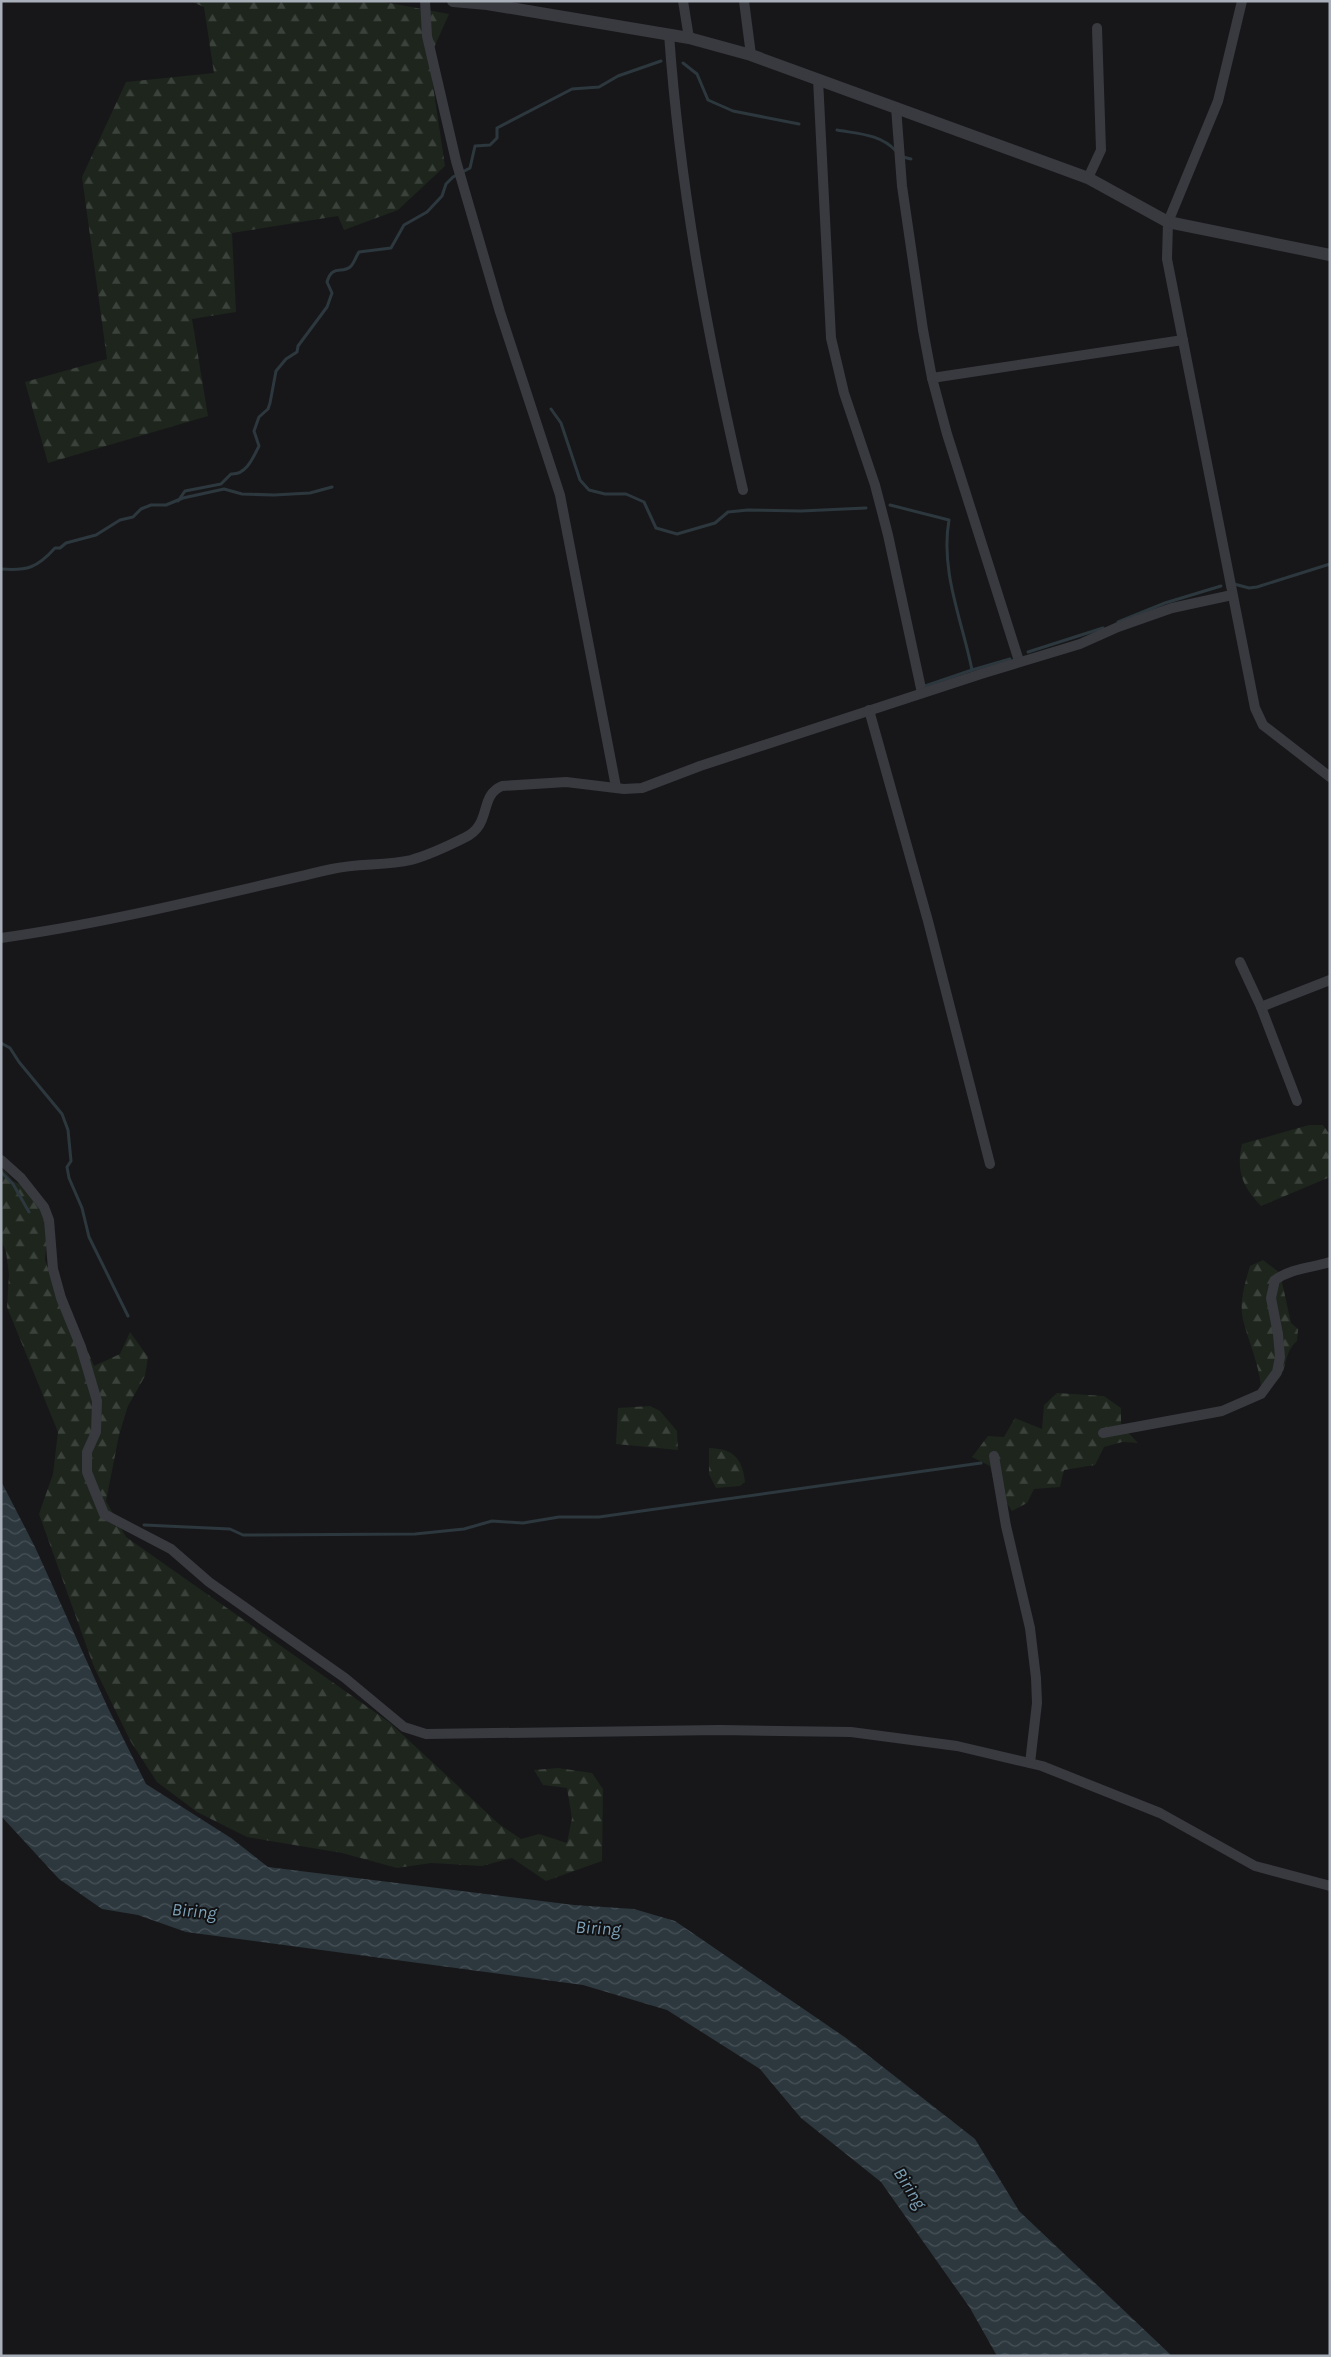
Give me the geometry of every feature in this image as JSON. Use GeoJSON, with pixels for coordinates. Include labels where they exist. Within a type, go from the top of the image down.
{"type":"FeatureCollection","features":[{"type":"Feature","properties":{"kind":"street"},"geometry":{"type":"LineString","coordinates":[[425,1],[427,36],[456,161],[500,312],[560,495],[616,788]]}},
{"type":"Feature","properties":{"kind":"street"},"geometry":{"type":"LineString","coordinates":[[453,1],[487,4],[669,34],[751,55],[1088,178],[1168,222],[1330,255]]}},
{"type":"Feature","properties":{"kind":"street"},"geometry":{"type":"LineString","coordinates":[[683,1],[689,38]]}},
{"type":"Feature","properties":{"kind":"street"},"geometry":{"type":"LineString","coordinates":[[744,1],[751,55]]}},
{"type":"Feature","properties":{"kind":"street"},"geometry":{"type":"LineString","coordinates":[[1242,1],[1218,101],[1168,222],[1167,259],[1255,708],[1263,725],[1330,777]]}},
{"type":"Feature","properties":{"kind":"street"},"geometry":{"type":"LineString","coordinates":[[1088,178],[1101,150],[1096,28]]}},
{"type":"Feature","properties":{"kind":"street"},"geometry":{"type":"LineString","coordinates":[[669,34],[674,96],[692,243],[743,490]]}},
{"type":"Feature","properties":{"kind":"street"},"geometry":{"type":"LineString","coordinates":[[818,79],[830,338],[844,393],[875,484],[922,693]]}},
{"type":"Feature","properties":{"kind":"street"},"geometry":{"type":"LineString","coordinates":[[896,107],[902,186],[932,378],[947,434],[1019,661]]}},
{"type":"Feature","properties":{"kind":"street"},"geometry":{"type":"LineString","coordinates":[[932,378],[1183,340]]}},
{"type":"Feature","properties":{"kind":"street"},"geometry":{"type":"LineString","coordinates":[[1,938],[111,919],[341,866],[411,860],[466,838],[477,830],[483,820],[493,790],[502,786],[566,782],[616,788],[642,788],[1019,661],[1080,644],[1118,627],[1172,608],[1232,595]]}},
{"type":"Feature","properties":{"kind":"street"},"geometry":{"type":"LineString","coordinates":[[870,710],[928,921],[990,1164]]}},
{"type":"Feature","properties":{"kind":"street"},"geometry":{"type":"LineString","coordinates":[[1240,962],[1261,1006],[1297,1101]]}},
{"type":"Feature","properties":{"kind":"street"},"geometry":{"type":"LineString","coordinates":[[1261,1006],[1330,980]]}},
{"type":"Feature","properties":{"kind":"street"},"geometry":{"type":"LineString","coordinates":[[1,1160],[21,1178],[44,1207],[49,1220],[53,1269],[97,1401],[96,1432],[87,1452],[87,1472],[104,1514],[171,1549],[209,1582],[345,1678],[404,1727],[426,1734],[720,1730],[851,1732],[957,1746],[1042,1766],[1160,1812],[1255,1866],[1330,1886]]}},
{"type":"Feature","properties":{"kind":"street"},"geometry":{"type":"LineString","coordinates":[[1103,1434],[1206,1415],[1245,1403],[1261,1394],[1277,1372],[1280,1357],[1271,1298],[1275,1280],[1293,1270],[1312,1268],[1330,1262]]}},
{"type":"Feature","properties":{"kind":"street"},"geometry":{"type":"LineString","coordinates":[[994,1456],[1006,1526],[1030,1628],[1033,1653],[1037,1703],[1030,1763]]}},
{"type":"Feature","properties":{"kind":"green space"},"geometry":{"type":"Polygon","coordinates":[[[190,1],[379,1],[449,14],[429,59],[445,166],[398,210],[344,230],[338,216],[232,233],[236,312],[192,319],[208,416],[48,463],[25,382],[107,359],[82,177],[126,82],[214,73],[204,7],[190,1]]]}},
{"type":"Feature","properties":{"kind":"green space"},"geometry":{"type":"Polygon","coordinates":[[[1309,1125],[1323,1125],[1330,1135],[1330,1177],[1261,1206],[1249,1192],[1242,1178],[1240,1153],[1242,1144],[1309,1125]]]}},
{"type":"Feature","properties":{"kind":"green space"},"geometry":{"type":"Polygon","coordinates":[[[1,1166],[13,1181],[37,1192],[48,1227],[45,1260],[53,1283],[73,1317],[94,1366],[120,1354],[130,1332],[148,1357],[145,1376],[128,1406],[119,1435],[106,1501],[126,1537],[389,1722],[499,1824],[521,1839],[539,1834],[567,1843],[572,1818],[567,1788],[543,1785],[534,1770],[558,1768],[592,1773],[603,1789],[602,1861],[546,1881],[512,1858],[482,1866],[431,1863],[397,1868],[342,1853],[247,1837],[197,1812],[157,1782],[131,1742],[94,1667],[39,1514],[53,1474],[58,1432],[7,1307],[9,1274],[6,1252],[1,1240],[1,1166]]]}},
{"type":"Feature","properties":{"kind":"green space"},"geometry":{"type":"Polygon","coordinates":[[[1263,1260],[1280,1273],[1291,1323],[1298,1329],[1297,1341],[1291,1347],[1281,1375],[1271,1385],[1261,1387],[1256,1362],[1243,1320],[1242,1306],[1243,1293],[1250,1266],[1263,1260]]]}},
{"type":"Feature","properties":{"kind":"green space"},"geometry":{"type":"Polygon","coordinates":[[[1057,1393],[1104,1396],[1121,1408],[1121,1425],[1138,1443],[1122,1442],[1104,1447],[1095,1465],[1064,1470],[1060,1487],[1034,1489],[1027,1503],[1012,1511],[995,1486],[990,1466],[972,1457],[988,1436],[1004,1437],[1015,1418],[1042,1429],[1044,1405],[1057,1393]]]}},
{"type":"Feature","properties":{"kind":"green space"},"geometry":{"type":"Polygon","coordinates":[[[650,1406],[660,1411],[677,1431],[678,1450],[616,1444],[618,1408],[650,1406]]]}},
{"type":"Feature","properties":{"kind":"green space"},"geometry":{"type":"Polygon","coordinates":[[[709,1448],[725,1450],[735,1456],[742,1467],[745,1482],[740,1486],[716,1488],[709,1474],[709,1448]]]}},
{"type":"Feature","properties":{"kind":"water","name":"Biring"},"geometry":{"type":"Polygon","coordinates":[[[1,1481],[35,1547],[108,1708],[146,1784],[231,1838],[268,1867],[574,1905],[634,1909],[675,1921],[846,2038],[975,2139],[1019,2211],[1172,2356],[997,2356],[970,2308],[881,2182],[801,2118],[760,2069],[667,2010],[583,1985],[186,1932],[138,1915],[102,1909],[59,1879],[1,1816],[1,1481]]]}},
{"type":"Feature","properties":{"kind":"waterway"},"geometry":{"type":"LineString","coordinates":[[178,501],[185,491],[221,484],[231,474],[236,474],[245,469],[259,446],[254,431],[259,417],[268,409],[276,371],[286,359],[297,352],[298,346],[327,307],[332,293],[327,282],[329,276],[334,271],[350,267],[359,252],[391,248],[404,225],[427,212],[442,196],[446,184],[453,177],[470,168],[475,146],[490,145],[497,138],[497,128],[572,89],[599,87],[618,76],[661,61]]}},
{"type":"Feature","properties":{"kind":"waterway"},"geometry":{"type":"LineString","coordinates":[[683,63],[697,74],[708,100],[733,111],[799,124]]}},
{"type":"Feature","properties":{"kind":"waterway"},"geometry":{"type":"LineString","coordinates":[[837,130],[876,138],[890,145],[896,151]]}},
{"type":"Feature","properties":{"kind":"waterway"},"geometry":{"type":"LineString","coordinates":[[903,157],[911,159]]}},
{"type":"Feature","properties":{"kind":"waterway"},"geometry":{"type":"LineString","coordinates":[[551,409],[561,423],[580,480],[589,490],[605,494],[626,494],[644,502],[656,528],[677,534],[715,523],[728,512],[748,510],[801,511],[866,508]]}},
{"type":"Feature","properties":{"kind":"waterway"},"geometry":{"type":"LineString","coordinates":[[1,569],[25,569],[31,567],[43,560],[55,548],[60,548],[66,543],[96,535],[120,520],[133,517],[141,509],[151,505],[166,505],[183,498],[224,489],[242,494],[274,495],[310,493],[332,487]]}},
{"type":"Feature","properties":{"kind":"waterway"},"geometry":{"type":"LineString","coordinates":[[890,505],[949,520],[947,558],[953,595],[972,670],[1010,659]]}},
{"type":"Feature","properties":{"kind":"waterway"},"geometry":{"type":"LineString","coordinates":[[1234,584],[1249,588],[1257,587],[1330,564]]}},
{"type":"Feature","properties":{"kind":"waterway"},"geometry":{"type":"LineString","coordinates":[[1118,622],[1165,603],[1221,586]]}},
{"type":"Feature","properties":{"kind":"waterway"},"geometry":{"type":"LineString","coordinates":[[1028,652],[1103,628]]}},
{"type":"Feature","properties":{"kind":"waterway"},"geometry":{"type":"LineString","coordinates":[[925,686],[972,670]]}},
{"type":"Feature","properties":{"kind":"waterway"},"geometry":{"type":"LineString","coordinates":[[1,1043],[10,1048],[19,1062],[62,1114],[68,1130],[71,1161],[67,1167],[69,1178],[82,1208],[89,1237],[128,1316]]}},
{"type":"Feature","properties":{"kind":"waterway"},"geometry":{"type":"LineString","coordinates":[[1,1172],[13,1184],[29,1212]]}},
{"type":"Feature","properties":{"kind":"waterway"},"geometry":{"type":"LineString","coordinates":[[144,1525],[230,1529],[243,1535],[415,1534],[464,1529],[492,1521],[523,1523],[559,1517],[599,1517],[981,1463]]}}]}
